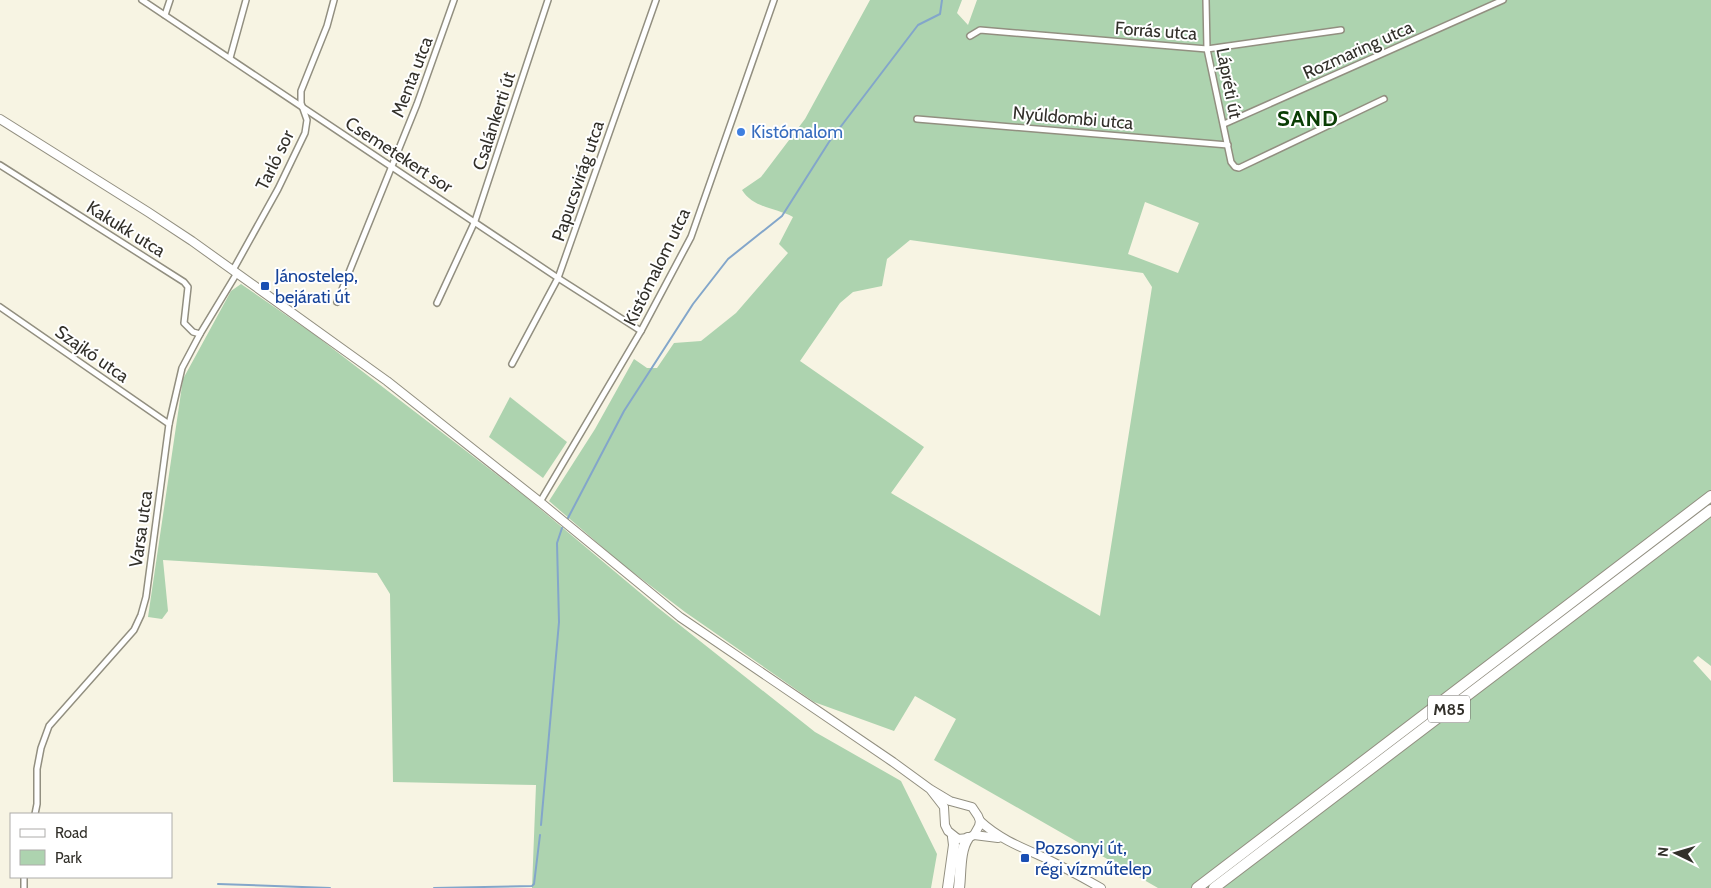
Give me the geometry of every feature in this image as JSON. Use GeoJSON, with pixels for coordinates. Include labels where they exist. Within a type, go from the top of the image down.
{"type":"FeatureCollection","features":[{"type":"Feature","properties":{"kind":"highway","name":"M85"},"geometry":{"type":"LineString","coordinates":[[1197,888],[1681,525],[1706,509],[1711,496]]}},
{"type":"Feature","properties":{"kind":"highway","name":"M85"},"geometry":{"type":"LineString","coordinates":[[1214,888],[1681,525]]}},
{"type":"Feature","properties":{"kind":"highway"},"geometry":{"type":"LineString","coordinates":[[948,888],[954,845],[953,837]]}},
{"type":"Feature","properties":{"kind":"highway"},"geometry":{"type":"LineString","coordinates":[[959,888],[965,843],[971,837]]}},
{"type":"Feature","properties":{"kind":"main road"},"geometry":{"type":"LineString","coordinates":[[0,119],[148,212],[235,271],[387,381],[540,502],[680,617],[930,789],[950,801],[972,807],[980,821],[989,830],[1101,888]]}},
{"type":"Feature","properties":{"kind":"main road"},"geometry":{"type":"LineString","coordinates":[[930,789],[944,806],[945,824],[948,832],[953,837],[958,839],[988,836],[1002,838]]}},
{"type":"Feature","properties":{"kind":"main road"},"geometry":{"type":"LineString","coordinates":[[946,817],[952,808],[960,805]]}},
{"type":"Feature","properties":{"kind":"main road"},"geometry":{"type":"LineString","coordinates":[[971,837],[979,826],[980,821]]}},
{"type":"Feature","properties":{"kind":"street","name":"Csemetekert sor"},"geometry":{"type":"LineString","coordinates":[[142,0],[558,278],[641,331]]}},
{"type":"Feature","properties":{"kind":"street"},"geometry":{"type":"LineString","coordinates":[[165,15],[170,0]]}},
{"type":"Feature","properties":{"kind":"street"},"geometry":{"type":"LineString","coordinates":[[230,58],[246,0]]}},
{"type":"Feature","properties":{"kind":"street","name":"Tarló sor"},"geometry":{"type":"LineString","coordinates":[[235,271],[278,190],[305,133],[307,120],[301,103],[301,91],[327,26],[334,0]]}},
{"type":"Feature","properties":{"kind":"street","name":"Menta utca"},"geometry":{"type":"LineString","coordinates":[[337,302],[427,77],[454,0]]}},
{"type":"Feature","properties":{"kind":"street","name":"Csalánkerti út"},"geometry":{"type":"LineString","coordinates":[[437,304],[475,221],[548,0]]}},
{"type":"Feature","properties":{"kind":"street","name":"Papucsvirág utca"},"geometry":{"type":"LineString","coordinates":[[512,364],[558,278],[656,0]]}},
{"type":"Feature","properties":{"kind":"street","name":"Kistómalom utca"},"geometry":{"type":"LineString","coordinates":[[540,502],[641,331],[691,237],[774,0]]}},
{"type":"Feature","properties":{"kind":"street","name":"Lápréti út"},"geometry":{"type":"LineString","coordinates":[[1206,0],[1207,49],[1231,162],[1237,168],[1384,99]]}},
{"type":"Feature","properties":{"kind":"street","name":"Rozmaring utca"},"geometry":{"type":"LineString","coordinates":[[1224,124],[1503,0]]}},
{"type":"Feature","properties":{"kind":"street","name":"Forrás utca"},"geometry":{"type":"LineString","coordinates":[[970,36],[980,30],[1207,49],[1340,30]]}},
{"type":"Feature","properties":{"kind":"street","name":"Nyúldombi utca"},"geometry":{"type":"LineString","coordinates":[[916,120],[1228,145]]}},
{"type":"Feature","properties":{"kind":"street","name":"Kakukk utca"},"geometry":{"type":"LineString","coordinates":[[0,165],[184,282],[188,286],[184,323],[193,332],[200,334]]}},
{"type":"Feature","properties":{"kind":"street","name":"Varsa utca"},"geometry":{"type":"LineString","coordinates":[[35,813],[37,769],[41,748],[49,726],[134,630],[141,616],[146,597],[169,424],[182,368],[235,271]]}},
{"type":"Feature","properties":{"kind":"street","name":"Szajkó utca"},"geometry":{"type":"LineString","coordinates":[[0,307],[169,424]]}},
{"type":"Feature","properties":{"kind":"green space"},"geometry":{"type":"Polygon","coordinates":[[[870,0],[962,0],[957,13],[968,25],[977,0],[1711,0],[1711,666],[1698,656],[1693,661],[1711,681],[1711,888],[1158,888],[934,760],[956,719],[915,696],[894,731],[814,702],[685,612],[622,564],[549,501],[595,429],[634,359],[647,368],[657,368],[674,343],[701,341],[736,313],[788,253],[779,244],[793,217],[752,201],[742,190],[761,177],[805,119],[870,0]],[[1145,202],[1128,254],[1178,273],[1199,223],[1145,202]],[[910,240],[887,259],[882,286],[853,292],[840,303],[800,361],[924,447],[891,493],[1100,616],[1152,287],[1143,273],[910,240]]]}},
{"type":"Feature","properties":{"kind":"green space"},"geometry":{"type":"Polygon","coordinates":[[[241,284],[315,335],[526,497],[657,607],[815,732],[901,781],[937,854],[931,888],[532,888],[536,785],[393,782],[390,594],[377,573],[163,560],[168,611],[162,619],[148,617],[183,379],[231,291],[241,284]]]}},
{"type":"Feature","properties":{"kind":"green space"},"geometry":{"type":"Polygon","coordinates":[[[510,397],[567,442],[543,478],[489,437],[510,397]]]}},
{"type":"Feature","properties":{"kind":"waterway"},"geometry":{"type":"LineString","coordinates":[[568,518],[624,411],[693,304],[728,259],[782,216],[829,142],[918,25],[940,14],[942,0]]}},
{"type":"Feature","properties":{"kind":"waterway"},"geometry":{"type":"LineString","coordinates":[[541,825],[559,622],[557,543],[562,528]]}},
{"type":"Feature","properties":{"kind":"waterway"},"geometry":{"type":"LineString","coordinates":[[434,888],[532,886],[534,884],[540,835]]}},
{"type":"Feature","properties":{"kind":"waterway"},"geometry":{"type":"LineString","coordinates":[[218,884],[330,888]]}},
{"type":"Feature","properties":{"kind":"place","name":"Kistómalom"},"geometry":{"type":"Point","coordinates":[741,132]}},
{"type":"Feature","properties":{"kind":"place","name":"Jánostelep, bejárati út"},"geometry":{"type":"Point","coordinates":[265,286]}},
{"type":"Feature","properties":{"kind":"place","name":"Pozsonyi út, régi vízműtelep"},"geometry":{"type":"Point","coordinates":[1025,858]}},
{"type":"Feature","properties":{"kind":"district","name":"SAND"},"geometry":{"type":"Point","coordinates":[1308,118]}}]}
